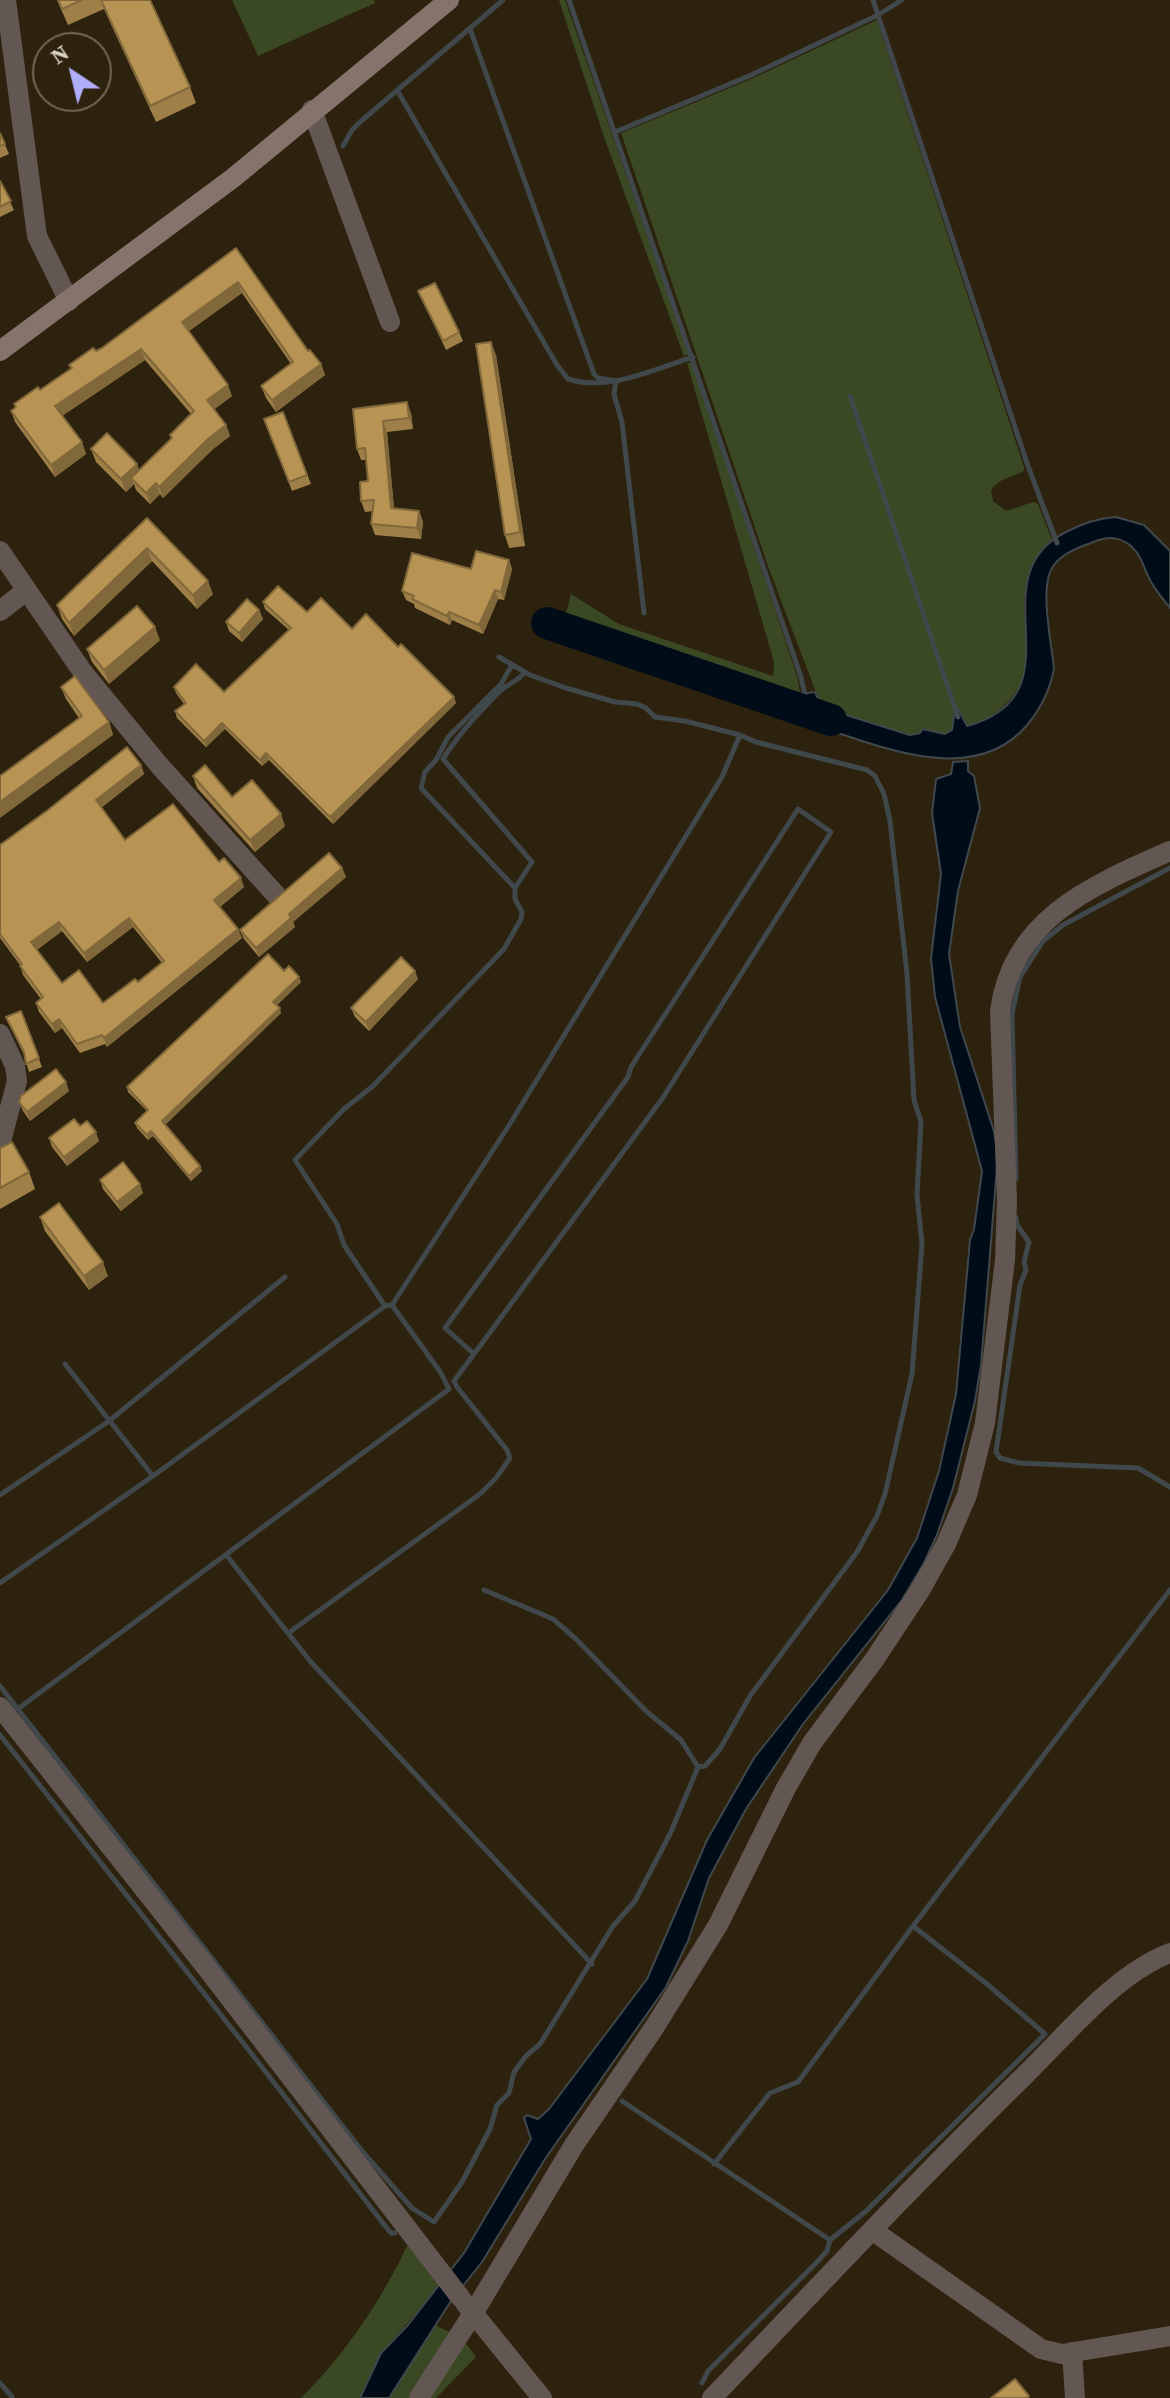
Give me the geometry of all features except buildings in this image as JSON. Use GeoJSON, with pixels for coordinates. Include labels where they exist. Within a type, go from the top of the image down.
{"type":"FeatureCollection","features":[{"type":"Feature","properties":{"kind":"main road"},"geometry":{"type":"LineString","coordinates":[[0,351],[222,187],[449,0]]}},
{"type":"Feature","properties":{"kind":"street"},"geometry":{"type":"LineString","coordinates":[[6,0],[37,236],[69,301]]}},
{"type":"Feature","properties":{"kind":"street"},"geometry":{"type":"LineString","coordinates":[[312,110],[390,322]]}},
{"type":"Feature","properties":{"kind":"street"},"geometry":{"type":"LineString","coordinates":[[0,551],[82,671],[159,765],[276,895]]}},
{"type":"Feature","properties":{"kind":"street"},"geometry":{"type":"LineString","coordinates":[[0,611],[27,590]]}},
{"type":"Feature","properties":{"kind":"street"},"geometry":{"type":"LineString","coordinates":[[419,2398],[467,2304],[654,2028],[718,1925],[786,1788],[812,1743],[874,1660],[921,1589],[946,1544],[967,1495],[985,1423],[1005,1260],[1007,1201],[1000,1011],[1003,985],[1026,940],[1043,921],[1082,895],[1170,851]]}},
{"type":"Feature","properties":{"kind":"street"},"geometry":{"type":"LineString","coordinates":[[0,1034],[15,1066],[17,1081],[0,1145]]}},
{"type":"Feature","properties":{"kind":"street"},"geometry":{"type":"LineString","coordinates":[[0,1707],[542,2398]]}},
{"type":"Feature","properties":{"kind":"street"},"geometry":{"type":"LineString","coordinates":[[712,2398],[928,2171],[1110,1991],[1148,1961],[1170,1953]]}},
{"type":"Feature","properties":{"kind":"street"},"geometry":{"type":"LineString","coordinates":[[872,2230],[1041,2349],[1062,2354],[1170,2336]]}},
{"type":"Feature","properties":{"kind":"street"},"geometry":{"type":"LineString","coordinates":[[1072,2352],[1075,2398]]}},
{"type":"Feature","properties":{"kind":"green space"},"geometry":{"type":"Polygon","coordinates":[[[232,0],[374,0],[375,3],[258,56],[232,0]]]}},
{"type":"Feature","properties":{"kind":"green space"},"geometry":{"type":"Polygon","coordinates":[[[559,0],[565,0],[689,354],[684,356],[604,137],[559,0]]]}},
{"type":"Feature","properties":{"kind":"green space"},"geometry":{"type":"Polygon","coordinates":[[[877,20],[1024,467],[1024,471],[994,486],[991,490],[993,501],[1006,511],[1033,502],[1038,504],[1052,540],[1038,558],[1025,595],[1026,664],[1017,689],[1002,708],[966,726],[959,711],[953,718],[952,730],[945,734],[923,729],[910,735],[827,709],[820,703],[769,569],[621,133],[749,80],[877,20]]]}},
{"type":"Feature","properties":{"kind":"green space"},"geometry":{"type":"Polygon","coordinates":[[[693,362],[798,679],[800,694],[796,700],[783,701],[563,625],[571,594],[619,624],[773,676],[774,662],[687,363],[693,362]]]}},
{"type":"Feature","properties":{"kind":"green space"},"geometry":{"type":"Polygon","coordinates":[[[408,2244],[440,2286],[381,2353],[360,2398],[301,2398],[361,2326],[408,2244]]]}},
{"type":"Feature","properties":{"kind":"green space"},"geometry":{"type":"Polygon","coordinates":[[[435,2325],[462,2338],[476,2357],[436,2398],[389,2398],[435,2325]]]}},
{"type":"Feature","properties":{"kind":"water"},"geometry":{"type":"Polygon","coordinates":[[[1116,517],[1144,525],[1170,551],[1170,608],[1153,586],[1137,553],[1121,540],[1101,539],[1061,558],[1049,574],[1046,600],[1054,669],[1037,711],[1011,740],[992,751],[972,757],[928,757],[883,748],[843,735],[789,710],[791,701],[800,694],[815,692],[827,709],[910,735],[923,729],[945,734],[952,730],[954,715],[959,710],[967,726],[1001,710],[1019,689],[1025,663],[1028,578],[1039,553],[1070,530],[1096,520],[1116,517]]]}},
{"type":"Feature","properties":{"kind":"water"},"geometry":{"type":"Polygon","coordinates":[[[968,761],[968,771],[974,776],[980,808],[958,891],[949,954],[960,1027],[994,1131],[998,1155],[981,1365],[953,1488],[937,1535],[902,1600],[803,1724],[746,1809],[709,1878],[688,1941],[666,1987],[545,2159],[482,2262],[451,2301],[389,2398],[360,2398],[381,2353],[408,2325],[464,2253],[531,2139],[524,2118],[527,2115],[538,2119],[549,2109],[647,1979],[707,1840],[754,1758],[888,1590],[917,1538],[939,1471],[956,1394],[970,1240],[982,1171],[935,997],[931,958],[941,874],[932,813],[936,779],[951,774],[953,762],[968,761]]]}},
{"type":"Feature","properties":{"kind":"waterway"},"geometry":{"type":"LineString","coordinates":[[343,146],[360,122],[503,0]]}},
{"type":"Feature","properties":{"kind":"waterway"},"geometry":{"type":"LineString","coordinates":[[569,0],[801,677],[806,700]]}},
{"type":"Feature","properties":{"kind":"waterway"},"geometry":{"type":"LineString","coordinates":[[873,0],[1028,466],[1057,543]]}},
{"type":"Feature","properties":{"kind":"waterway"},"geometry":{"type":"LineString","coordinates":[[615,132],[749,76],[878,15],[902,0]]}},
{"type":"Feature","properties":{"kind":"waterway"},"geometry":{"type":"LineString","coordinates":[[470,29],[594,374],[598,378],[616,381],[614,394],[622,422],[644,613]]}},
{"type":"Feature","properties":{"kind":"waterway"},"geometry":{"type":"LineString","coordinates":[[397,90],[568,379],[599,383],[615,381],[693,357]]}},
{"type":"Feature","properties":{"kind":"waterway"},"geometry":{"type":"LineString","coordinates":[[850,396],[958,717]]}},
{"type":"Feature","properties":{"kind":"waterway"},"geometry":{"type":"LineString","coordinates":[[547,623],[831,720]]}},
{"type":"Feature","properties":{"kind":"waterway"},"geometry":{"type":"LineString","coordinates":[[499,657],[530,675],[615,702],[637,704],[655,717],[685,721],[867,770],[875,776],[884,794],[890,821],[907,974],[914,1100],[921,1122],[917,1195],[922,1244],[912,1374],[885,1494],[877,1516],[857,1552],[750,1696],[720,1749],[705,1766],[698,1767]]}},
{"type":"Feature","properties":{"kind":"waterway"},"geometry":{"type":"LineString","coordinates":[[512,665],[501,684],[448,737],[436,760],[425,772],[421,788],[515,888]]}},
{"type":"Feature","properties":{"kind":"waterway"},"geometry":{"type":"LineString","coordinates":[[385,1306],[344,1245],[337,1224],[295,1160],[344,1109],[373,1086],[504,949],[521,919],[515,888],[532,862],[443,759],[484,707],[525,672]]}},
{"type":"Feature","properties":{"kind":"waterway"},"geometry":{"type":"LineString","coordinates":[[0,1583],[153,1476],[385,1306],[392,1305],[508,1127],[722,777],[740,735]]}},
{"type":"Feature","properties":{"kind":"waterway"},"geometry":{"type":"LineString","coordinates":[[291,1631],[480,1494],[510,1458],[454,1381],[474,1354],[662,1099],[831,832],[798,809],[631,1067],[628,1077],[445,1328],[474,1354]]}},
{"type":"Feature","properties":{"kind":"waterway"},"geometry":{"type":"LineString","coordinates":[[1016,1179],[1012,1014],[1020,977],[1043,941],[1063,925],[1170,868]]}},
{"type":"Feature","properties":{"kind":"waterway"},"geometry":{"type":"LineString","coordinates":[[1016,1217],[1017,1225],[1029,1242],[996,1452],[1000,1458],[1019,1463],[1138,1468],[1170,1487]]}},
{"type":"Feature","properties":{"kind":"waterway"},"geometry":{"type":"LineString","coordinates":[[0,1495],[109,1421],[285,1277]]}},
{"type":"Feature","properties":{"kind":"waterway"},"geometry":{"type":"LineString","coordinates":[[19,1708],[449,1389],[392,1305]]}},
{"type":"Feature","properties":{"kind":"waterway"},"geometry":{"type":"LineString","coordinates":[[65,1364],[153,1476]]}},
{"type":"Feature","properties":{"kind":"waterway"},"geometry":{"type":"LineString","coordinates":[[227,1556],[310,1661],[592,1964]]}},
{"type":"Feature","properties":{"kind":"waterway"},"geometry":{"type":"LineString","coordinates":[[0,1686],[362,2151],[412,2208],[434,2222],[462,2182],[490,2129],[497,2105],[509,2093],[514,2072],[540,2044],[613,1926],[635,1901],[670,1834],[698,1767],[681,1740],[646,1711],[553,1619],[484,1590]]}},
{"type":"Feature","properties":{"kind":"waterway"},"geometry":{"type":"LineString","coordinates":[[913,1926],[1170,1590]]}},
{"type":"Feature","properties":{"kind":"waterway"},"geometry":{"type":"LineString","coordinates":[[0,1735],[386,2227],[395,2233]]}},
{"type":"Feature","properties":{"kind":"waterway"},"geometry":{"type":"LineString","coordinates":[[702,2383],[708,2371],[827,2251],[830,2240],[865,2212],[1045,2034],[913,1926],[798,2082],[770,2093],[714,2164]]}},
{"type":"Feature","properties":{"kind":"waterway"},"geometry":{"type":"LineString","coordinates":[[622,2101],[830,2240]]}},
{"type":"Feature","properties":{"kind":"waterway"},"geometry":{"type":"LineString","coordinates":[[0,2383],[12,2397]]}}]}
